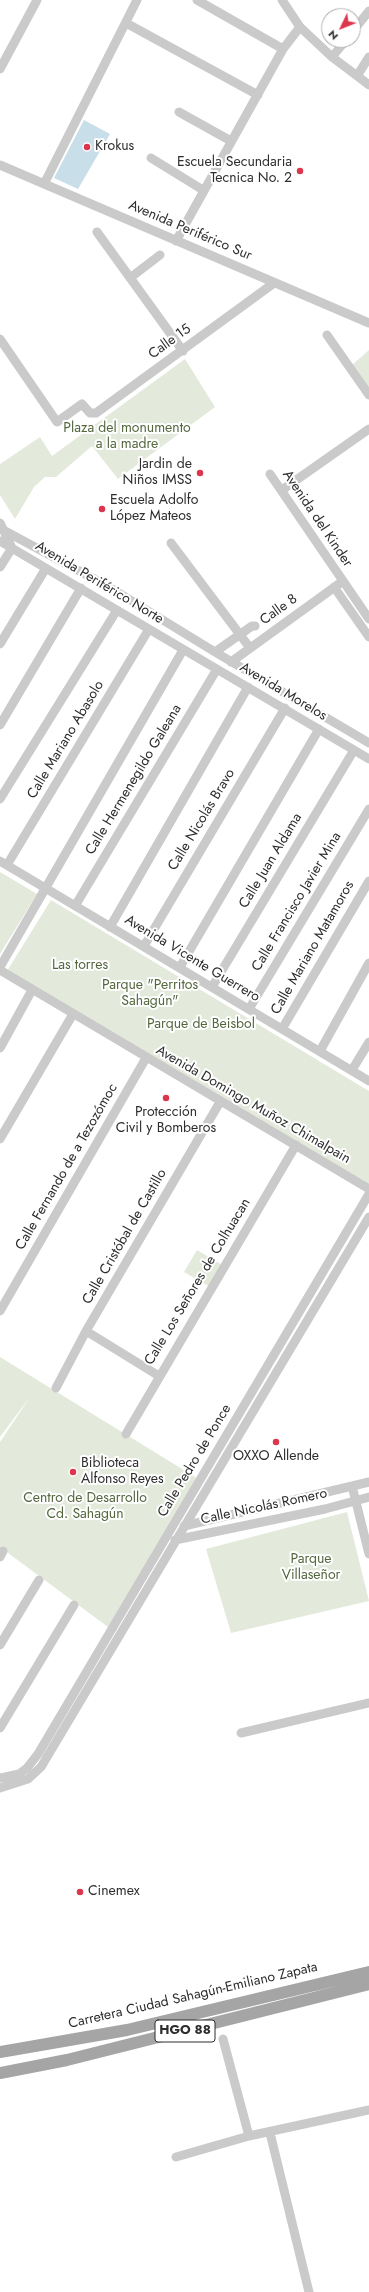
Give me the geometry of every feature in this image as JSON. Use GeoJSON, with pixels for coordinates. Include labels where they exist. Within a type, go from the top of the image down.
{"type":"FeatureCollection","features":[{"type":"Feature","properties":{"kind":"main road","name":"Carretera Ciudad Sahagún-Emiliano Zapata"},"geometry":{"type":"LineString","coordinates":[[0,2052],[127,2030],[369,1972]]}},
{"type":"Feature","properties":{"kind":"main road","name":"Carretera Ciudad Sahagún-Emiliano Zapata"},"geometry":{"type":"LineString","coordinates":[[0,2073],[66,2060],[369,1984]]}},
{"type":"Feature","properties":{"kind":"street"},"geometry":{"type":"LineString","coordinates":[[0,69],[37,0]]}},
{"type":"Feature","properties":{"kind":"street"},"geometry":{"type":"LineString","coordinates":[[44,184],[137,0]]}},
{"type":"Feature","properties":{"kind":"street"},"geometry":{"type":"LineString","coordinates":[[197,0],[283,49]]}},
{"type":"Feature","properties":{"kind":"street"},"geometry":{"type":"LineString","coordinates":[[282,0],[300,27],[332,57],[369,85]]}},
{"type":"Feature","properties":{"kind":"street"},"geometry":{"type":"LineString","coordinates":[[361,21],[369,11]]}},
{"type":"Feature","properties":{"kind":"street"},"geometry":{"type":"LineString","coordinates":[[126,23],[258,95]]}},
{"type":"Feature","properties":{"kind":"street"},"geometry":{"type":"LineString","coordinates":[[176,241],[203,190],[283,49],[300,27]]}},
{"type":"Feature","properties":{"kind":"street"},"geometry":{"type":"LineString","coordinates":[[332,57],[339,48]]}},
{"type":"Feature","properties":{"kind":"street"},"geometry":{"type":"LineString","coordinates":[[357,76],[369,57]]}},
{"type":"Feature","properties":{"kind":"street"},"geometry":{"type":"LineString","coordinates":[[179,112],[231,141]]}},
{"type":"Feature","properties":{"kind":"street"},"geometry":{"type":"LineString","coordinates":[[151,158],[203,190]]}},
{"type":"Feature","properties":{"kind":"street","name":"Avenida Periférico Sur"},"geometry":{"type":"LineString","coordinates":[[0,165],[369,323]]}},
{"type":"Feature","properties":{"kind":"street"},"geometry":{"type":"LineString","coordinates":[[97,232],[183,351]]}},
{"type":"Feature","properties":{"kind":"street"},"geometry":{"type":"LineString","coordinates":[[130,278],[160,255]]}},
{"type":"Feature","properties":{"kind":"street","name":"Calle 15"},"geometry":{"type":"LineString","coordinates":[[0,339],[57,422],[82,404],[90,413],[96,413],[183,351],[274,282]]}},
{"type":"Feature","properties":{"kind":"street"},"geometry":{"type":"LineString","coordinates":[[326,335],[369,395]]}},
{"type":"Feature","properties":{"kind":"street"},"geometry":{"type":"LineString","coordinates":[[282,490],[369,429]]}},
{"type":"Feature","properties":{"kind":"street","name":"Avenida del Kinder"},"geometry":{"type":"LineString","coordinates":[[270,474],[342,581],[368,616]]}},
{"type":"Feature","properties":{"kind":"street"},"geometry":{"type":"LineString","coordinates":[[0,567],[12,548],[2,527]]}},
{"type":"Feature","properties":{"kind":"street","name":"Avenida Morelos"},"geometry":{"type":"LineString","coordinates":[[2,527],[109,586],[231,662],[369,743]]}},
{"type":"Feature","properties":{"kind":"street","name":"Avenida Periférico Norte"},"geometry":{"type":"LineString","coordinates":[[0,541],[183,650]]}},
{"type":"Feature","properties":{"kind":"street"},"geometry":{"type":"LineString","coordinates":[[171,543],[250,648]]}},
{"type":"Feature","properties":{"kind":"street"},"geometry":{"type":"LineString","coordinates":[[0,644],[46,568]]}},
{"type":"Feature","properties":{"kind":"street","name":"Calle 8"},"geometry":{"type":"LineString","coordinates":[[231,662],[342,581]]}},
{"type":"Feature","properties":{"kind":"street"},"geometry":{"type":"LineString","coordinates":[[334,587],[369,637]]}},
{"type":"Feature","properties":{"kind":"street"},"geometry":{"type":"LineString","coordinates":[[0,725],[81,588]]}},
{"type":"Feature","properties":{"kind":"street","name":"Calle Mariano Abasolo"},"geometry":{"type":"LineString","coordinates":[[0,799],[117,610]]}},
{"type":"Feature","properties":{"kind":"street"},"geometry":{"type":"LineString","coordinates":[[215,652],[239,634],[252,626],[255,626]]}},
{"type":"Feature","properties":{"kind":"street","name":"Calle Mariano Abasolo"},"geometry":{"type":"LineString","coordinates":[[3,863],[149,630]]}},
{"type":"Feature","properties":{"kind":"street","name":"Avenida Morelos"},"geometry":{"type":"LineString","coordinates":[[183,650],[286,708],[369,759]]}},
{"type":"Feature","properties":{"kind":"street","name":"Calle Hermenegildo Galeana"},"geometry":{"type":"LineString","coordinates":[[0,969],[183,650]]}},
{"type":"Feature","properties":{"kind":"street","name":"Calle Hermenegildo Galeana"},"geometry":{"type":"LineString","coordinates":[[75,906],[217,669]]}},
{"type":"Feature","properties":{"kind":"street","name":"Calle Nicolás Bravo"},"geometry":{"type":"LineString","coordinates":[[110,927],[248,687]]}},
{"type":"Feature","properties":{"kind":"street","name":"Calle Nicolás Bravo"},"geometry":{"type":"LineString","coordinates":[[144,946],[286,708]]}},
{"type":"Feature","properties":{"kind":"street","name":"Calle Juan Aldama"},"geometry":{"type":"LineString","coordinates":[[180,967],[279,794],[319,729]]}},
{"type":"Feature","properties":{"kind":"street","name":"Calle Juan Aldama"},"geometry":{"type":"LineString","coordinates":[[212,987],[354,750]]}},
{"type":"Feature","properties":{"kind":"street","name":"Calle Francisco Javier Mina"},"geometry":{"type":"LineString","coordinates":[[249,1009],[369,809]]}},
{"type":"Feature","properties":{"kind":"street","name":"Avenida Vicente Guerrero"},"geometry":{"type":"LineString","coordinates":[[3,863],[180,967],[369,1081]]}},
{"type":"Feature","properties":{"kind":"street","name":"Calle Mariano Matamoros"},"geometry":{"type":"LineString","coordinates":[[282,1029],[369,881]]}},
{"type":"Feature","properties":{"kind":"street"},"geometry":{"type":"LineString","coordinates":[[320,1051],[369,963]]}},
{"type":"Feature","properties":{"kind":"street","name":"Avenida Domingo Muñoz Chimalpain"},"geometry":{"type":"LineString","coordinates":[[0,969],[32,990],[146,1058],[369,1189]]}},
{"type":"Feature","properties":{"kind":"street"},"geometry":{"type":"LineString","coordinates":[[0,1048],[32,990]]}},
{"type":"Feature","properties":{"kind":"street"},"geometry":{"type":"LineString","coordinates":[[0,1139],[73,1014]]}},
{"type":"Feature","properties":{"kind":"street"},"geometry":{"type":"LineString","coordinates":[[352,1070],[369,1042]]}},
{"type":"Feature","properties":{"kind":"street","name":"Calle Fernando de a Tezozómoc"},"geometry":{"type":"LineString","coordinates":[[0,1311],[2,1301],[146,1058]]}},
{"type":"Feature","properties":{"kind":"street","name":"Calle Cristóbal de Castillo"},"geometry":{"type":"LineString","coordinates":[[56,1388],[86,1331],[220,1102]]}},
{"type":"Feature","properties":{"kind":"street","name":"Calle Los Señores de Colhuacan"},"geometry":{"type":"LineString","coordinates":[[126,1434],[296,1145]]}},
{"type":"Feature","properties":{"kind":"street","name":"Calle Pedro de Ponce"},"geometry":{"type":"LineString","coordinates":[[0,1778],[19,1774],[32,1762],[164,1542],[369,1194]]}},
{"type":"Feature","properties":{"kind":"street","name":"Calle Pedro de Ponce"},"geometry":{"type":"LineString","coordinates":[[0,1788],[28,1779],[43,1764],[369,1217]]}},
{"type":"Feature","properties":{"kind":"street"},"geometry":{"type":"LineString","coordinates":[[86,1331],[159,1376]]}},
{"type":"Feature","properties":{"kind":"street","name":"Calle Nicolás Romero"},"geometry":{"type":"LineString","coordinates":[[172,1528],[186,1526],[369,1482]]}},
{"type":"Feature","properties":{"kind":"street"},"geometry":{"type":"LineString","coordinates":[[352,1486],[369,1554]]}},
{"type":"Feature","properties":{"kind":"street","name":"Calle Nicolás Romero"},"geometry":{"type":"LineString","coordinates":[[164,1542],[325,1509],[369,1497]]}},
{"type":"Feature","properties":{"kind":"street"},"geometry":{"type":"LineString","coordinates":[[0,1645],[39,1580]]}},
{"type":"Feature","properties":{"kind":"street"},"geometry":{"type":"LineString","coordinates":[[0,1728],[74,1605]]}},
{"type":"Feature","properties":{"kind":"street"},"geometry":{"type":"LineString","coordinates":[[240,1733],[369,1703]]}},
{"type":"Feature","properties":{"kind":"street"},"geometry":{"type":"LineString","coordinates":[[223,2039],[250,2136]]}},
{"type":"Feature","properties":{"kind":"street"},"geometry":{"type":"LineString","coordinates":[[176,2157],[250,2136],[270,2133],[369,2110]]}},
{"type":"Feature","properties":{"kind":"street"},"geometry":{"type":"LineString","coordinates":[[270,2133],[309,2292]]}},
{"type":"Feature","properties":{"kind":"green space"},"geometry":{"type":"Polygon","coordinates":[[[369,350],[369,389],[352,365],[369,350]]]}},
{"type":"Feature","properties":{"kind":"green space","name":"Plaza del monumento a la madre"},"geometry":{"type":"Polygon","coordinates":[[[185,359],[215,407],[118,479],[92,446],[56,477],[45,477],[34,487],[15,519],[0,495],[0,464],[40,437],[52,456],[185,359]]]}},
{"type":"Feature","properties":{"kind":"green space"},"geometry":{"type":"Polygon","coordinates":[[[0,872],[37,894],[0,954],[0,872]]]}},
{"type":"Feature","properties":{"kind":"green space","name":"Las torres"},"geometry":{"type":"Polygon","coordinates":[[[51,900],[369,1091],[369,1183],[367,1186],[7,971],[51,900]]]}},
{"type":"Feature","properties":{"kind":"green space"},"geometry":{"type":"Polygon","coordinates":[[[197,1250],[224,1266],[210,1287],[184,1272],[197,1250]]]}},
{"type":"Feature","properties":{"kind":"green space","name":"Centro de Desarrollo Cd. Sahagún"},"geometry":{"type":"Polygon","coordinates":[[[0,1357],[200,1480],[112,1630],[0,1547],[0,1442],[30,1397],[0,1437],[0,1357]]]}},
{"type":"Feature","properties":{"kind":"green space","name":"Parque Villaseñor"},"geometry":{"type":"Polygon","coordinates":[[[347,1512],[369,1601],[231,1633],[206,1549],[347,1512]]]}},
{"type":"Feature","properties":{"kind":"water","name":"Krokus"},"geometry":{"type":"Polygon","coordinates":[[[84,120],[110,134],[78,189],[54,178],[84,120]]]}},
{"type":"Feature","properties":{"kind":"place","name":"Krokus"},"geometry":{"type":"Point","coordinates":[87,147]}},
{"type":"Feature","properties":{"kind":"place","name":"Escuela Secundaria Tecnica No. 2"},"geometry":{"type":"Point","coordinates":[300,171]}},
{"type":"Feature","properties":{"kind":"place","name":"Jardin de Niños IMSS"},"geometry":{"type":"Point","coordinates":[200,473]}},
{"type":"Feature","properties":{"kind":"place","name":"Escuela Adolfo López Mateos"},"geometry":{"type":"Point","coordinates":[102,509]}},
{"type":"Feature","properties":{"kind":"place","name":"Protección Civil y Bomberos"},"geometry":{"type":"Point","coordinates":[166,1098]}},
{"type":"Feature","properties":{"kind":"place","name":"OXXO Allende"},"geometry":{"type":"Point","coordinates":[276,1442]}},
{"type":"Feature","properties":{"kind":"place","name":"Biblioteca Alfonso Reyes"},"geometry":{"type":"Point","coordinates":[73,1472]}},
{"type":"Feature","properties":{"kind":"place","name":"Cinemex"},"geometry":{"type":"Point","coordinates":[80,1892]}},
{"type":"Feature","properties":{"kind":"park label","name":"Parque \"Perritos Sahagún\""},"geometry":{"type":"Point","coordinates":[150,994]}},
{"type":"Feature","properties":{"kind":"park label","name":"Parque de Beisbol"},"geometry":{"type":"Point","coordinates":[201,1025]}}]}
